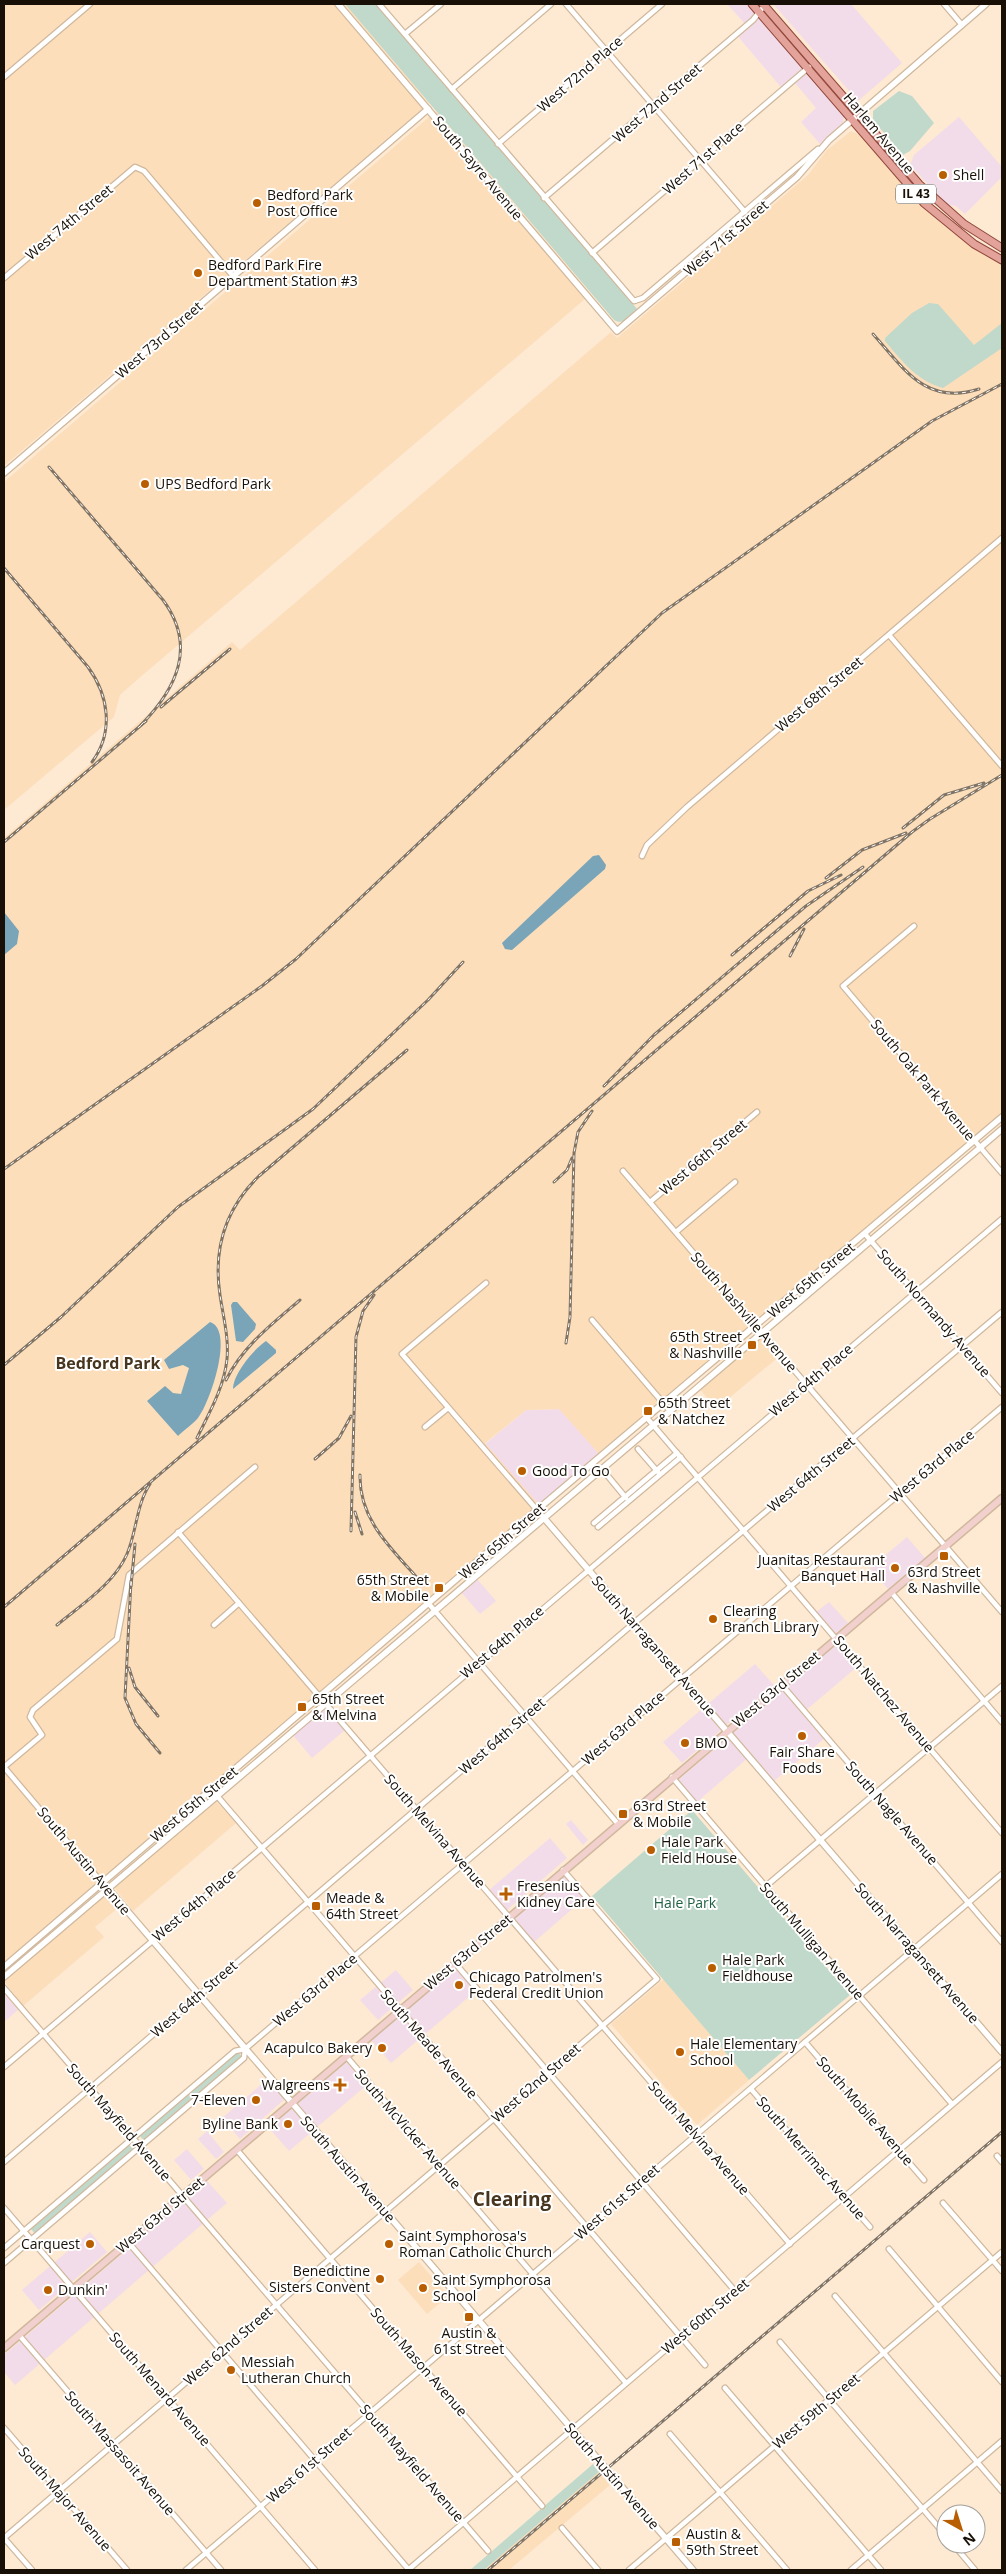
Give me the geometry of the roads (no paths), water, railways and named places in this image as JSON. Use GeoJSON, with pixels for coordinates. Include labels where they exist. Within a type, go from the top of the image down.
{"type":"FeatureCollection","features":[{"type":"Feature","properties":{"kind":"main road","name":"Harlem Avenue"},"geometry":{"type":"LineString","coordinates":[[752,4],[763,6],[912,191],[936,215],[974,244],[1002,260]]}},
{"type":"Feature","properties":{"kind":"main road","name":"Harlem Avenue"},"geometry":{"type":"LineString","coordinates":[[855,118],[944,208],[970,228],[1002,248]]}},
{"type":"Feature","properties":{"kind":"main road","name":"West 63rd Street"},"geometry":{"type":"LineString","coordinates":[[4,2348],[726,1730],[1002,1500]]}},
{"type":"Feature","properties":{"kind":"street"},"geometry":{"type":"LineString","coordinates":[[4,77],[90,4]]}},
{"type":"Feature","properties":{"kind":"street","name":"South Sayre Avenue"},"geometry":{"type":"LineString","coordinates":[[338,4],[617,331]]}},
{"type":"Feature","properties":{"kind":"street"},"geometry":{"type":"LineString","coordinates":[[379,4],[592,253]]}},
{"type":"Feature","properties":{"kind":"street"},"geometry":{"type":"LineString","coordinates":[[405,34],[440,4]]}},
{"type":"Feature","properties":{"kind":"street"},"geometry":{"type":"LineString","coordinates":[[452,89],[551,4]]}},
{"type":"Feature","properties":{"kind":"street"},"geometry":{"type":"LineString","coordinates":[[566,4],[745,212]]}},
{"type":"Feature","properties":{"kind":"street","name":"West 72nd Place"},"geometry":{"type":"LineString","coordinates":[[498,144],[662,4]]}},
{"type":"Feature","properties":{"kind":"street"},"geometry":{"type":"LineString","coordinates":[[944,4],[962,25]]}},
{"type":"Feature","properties":{"kind":"street","name":"West 71st Street"},"geometry":{"type":"LineString","coordinates":[[592,253],[631,299],[637,301],[745,212],[986,4]]}},
{"type":"Feature","properties":{"kind":"street","name":"West 72nd Street"},"geometry":{"type":"LineString","coordinates":[[544,198],[654,106],[763,6]]}},
{"type":"Feature","properties":{"kind":"street","name":"West 71st Place"},"geometry":{"type":"LineString","coordinates":[[592,253],[810,65]]}},
{"type":"Feature","properties":{"kind":"street","name":"West 73rd Street"},"geometry":{"type":"LineString","coordinates":[[4,473],[428,110]]}},
{"type":"Feature","properties":{"kind":"street","name":"West 71st Street"},"geometry":{"type":"LineString","coordinates":[[617,331],[797,177],[829,140]]}},
{"type":"Feature","properties":{"kind":"street","name":"West 74th Street"},"geometry":{"type":"LineString","coordinates":[[4,278],[135,167],[144,171],[233,276]]}},
{"type":"Feature","properties":{"kind":"street","name":"West 68th Street"},"geometry":{"type":"LineString","coordinates":[[642,856],[647,845],[687,807],[1002,538]]}},
{"type":"Feature","properties":{"kind":"street"},"geometry":{"type":"LineString","coordinates":[[889,635],[1002,766]]}},
{"type":"Feature","properties":{"kind":"street","name":"South Oak Park Avenue"},"geometry":{"type":"LineString","coordinates":[[914,926],[843,986],[1002,1173]]}},
{"type":"Feature","properties":{"kind":"street","name":"West 66th Street"},"geometry":{"type":"LineString","coordinates":[[650,1202],[757,1112]]}},
{"type":"Feature","properties":{"kind":"street","name":"West 65th Street"},"geometry":{"type":"LineString","coordinates":[[4,1966],[321,1697],[537,1510],[1002,1117]]}},
{"type":"Feature","properties":{"kind":"street","name":"West 65th Street"},"geometry":{"type":"LineString","coordinates":[[4,1977],[1002,1129]]}},
{"type":"Feature","properties":{"kind":"street","name":"South Nashville Avenue"},"geometry":{"type":"LineString","coordinates":[[623,1171],[1002,1612]]}},
{"type":"Feature","properties":{"kind":"street"},"geometry":{"type":"LineString","coordinates":[[676,1232],[735,1182]]}},
{"type":"Feature","properties":{"kind":"street","name":"West 64th Place"},"geometry":{"type":"LineString","coordinates":[[4,2067],[697,1476],[1002,1219]]}},
{"type":"Feature","properties":{"kind":"street","name":"South Normandy Avenue"},"geometry":{"type":"LineString","coordinates":[[865,1234],[1002,1393]]}},
{"type":"Feature","properties":{"kind":"street","name":"South Narragansett Avenue"},"geometry":{"type":"LineString","coordinates":[[486,1283],[402,1354],[1002,2052]]}},
{"type":"Feature","properties":{"kind":"street","name":"West 64th Street"},"geometry":{"type":"LineString","coordinates":[[4,2162],[634,1623],[1002,1312]]}},
{"type":"Feature","properties":{"kind":"street"},"geometry":{"type":"LineString","coordinates":[[592,1320],[670,1411]]}},
{"type":"Feature","properties":{"kind":"street","name":"West 63rd Place"},"geometry":{"type":"LineString","coordinates":[[4,2248],[237,2050],[245,2049],[1002,1407]]}},
{"type":"Feature","properties":{"kind":"street"},"geometry":{"type":"LineString","coordinates":[[424,1427],[448,1408]]}},
{"type":"Feature","properties":{"kind":"street","name":"South Natchez Avenue"},"geometry":{"type":"LineString","coordinates":[[647,1418],[1002,1833]]}},
{"type":"Feature","properties":{"kind":"street"},"geometry":{"type":"LineString","coordinates":[[638,1448],[658,1473]]}},
{"type":"Feature","properties":{"kind":"street"},"geometry":{"type":"LineString","coordinates":[[596,1525],[679,1455]]}},
{"type":"Feature","properties":{"kind":"street"},"geometry":{"type":"LineString","coordinates":[[4,1767],[42,1735],[30,1717],[33,1710],[116,1639],[129,1575],[255,1467]]}},
{"type":"Feature","properties":{"kind":"street"},"geometry":{"type":"LineString","coordinates":[[607,1475],[627,1499]]}},
{"type":"Feature","properties":{"kind":"street","name":"South Melvina Avenue"},"geometry":{"type":"LineString","coordinates":[[178,1532],[790,2244]]}},
{"type":"Feature","properties":{"kind":"street"},"geometry":{"type":"LineString","coordinates":[[891,1592],[1002,1722]]}},
{"type":"Feature","properties":{"kind":"street"},"geometry":{"type":"LineString","coordinates":[[214,1625],[239,1603]]}},
{"type":"Feature","properties":{"kind":"street"},"geometry":{"type":"LineString","coordinates":[[429,1604],[618,1824]]}},
{"type":"Feature","properties":{"kind":"street","name":"South Nagle Avenue"},"geometry":{"type":"LineString","coordinates":[[781,1684],[1002,1942]]}},
{"type":"Feature","properties":{"kind":"street"},"geometry":{"type":"LineString","coordinates":[[766,1886],[1002,1686]]}},
{"type":"Feature","properties":{"kind":"street","name":"South Austin Avenue"},"geometry":{"type":"LineString","coordinates":[[4,1767],[693,2570]]}},
{"type":"Feature","properties":{"kind":"street","name":"South Mulligan Avenue"},"geometry":{"type":"LineString","coordinates":[[672,1777],[952,2104]]}},
{"type":"Feature","properties":{"kind":"street","name":"South Meade Avenue"},"geometry":{"type":"LineString","coordinates":[[212,1790],[705,2365]]}},
{"type":"Feature","properties":{"kind":"street"},"geometry":{"type":"LineString","coordinates":[[181,1816],[186,1821]]}},
{"type":"Feature","properties":{"kind":"street","name":"West 62nd Street"},"geometry":{"type":"LineString","coordinates":[[4,2538],[657,1979],[564,1870]]}},
{"type":"Feature","properties":{"kind":"street","name":"West 61st Street"},"geometry":{"type":"LineString","coordinates":[[186,2570],[1002,1874]]}},
{"type":"Feature","properties":{"kind":"street"},"geometry":{"type":"LineString","coordinates":[[455,1963],[735,2290]]}},
{"type":"Feature","properties":{"kind":"street","name":"South Mayfield Avenue"},"geometry":{"type":"LineString","coordinates":[[4,1988],[488,2552]]}},
{"type":"Feature","properties":{"kind":"street","name":"South Mobile Avenue"},"geometry":{"type":"LineString","coordinates":[[805,2042],[924,2180]]}},
{"type":"Feature","properties":{"kind":"street","name":"West 63rd Place"},"geometry":{"type":"LineString","coordinates":[[4,2263],[244,2058],[245,2049]]}},
{"type":"Feature","properties":{"kind":"street","name":"South McVicker Avenue"},"geometry":{"type":"LineString","coordinates":[[346,2056],[626,2384]]}},
{"type":"Feature","properties":{"kind":"street","name":"West 60th Street"},"geometry":{"type":"LineString","coordinates":[[408,2570],[1002,2062]]}},
{"type":"Feature","properties":{"kind":"street","name":"South Merrimac Avenue"},"geometry":{"type":"LineString","coordinates":[[751,2089],[870,2227]]}},
{"type":"Feature","properties":{"kind":"street","name":"South Mason Avenue"},"geometry":{"type":"LineString","coordinates":[[236,2150],[542,2506]]}},
{"type":"Feature","properties":{"kind":"street"},"geometry":{"type":"LineString","coordinates":[[998,2156],[1002,2162]]}},
{"type":"Feature","properties":{"kind":"street"},"geometry":{"type":"LineString","coordinates":[[943,2203],[1002,2271]]}},
{"type":"Feature","properties":{"kind":"street","name":"South Menard Avenue"},"geometry":{"type":"LineString","coordinates":[[4,2208],[315,2570]]}},
{"type":"Feature","properties":{"kind":"street"},"geometry":{"type":"LineString","coordinates":[[128,2242],[408,2570]]}},
{"type":"Feature","properties":{"kind":"street"},"geometry":{"type":"LineString","coordinates":[[889,2249],[1002,2382]]}},
{"type":"Feature","properties":{"kind":"street","name":"West 59th Street"},"geometry":{"type":"LineString","coordinates":[[629,2570],[1002,2252]]}},
{"type":"Feature","properties":{"kind":"street"},"geometry":{"type":"LineString","coordinates":[[835,2296],[1002,2491]]}},
{"type":"Feature","properties":{"kind":"street","name":"South Massasoit Avenue"},"geometry":{"type":"LineString","coordinates":[[19,2335],[221,2570]]}},
{"type":"Feature","properties":{"kind":"street"},"geometry":{"type":"LineString","coordinates":[[780,2342],[936,2524]]}},
{"type":"Feature","properties":{"kind":"street"},"geometry":{"type":"LineString","coordinates":[[725,2388],[881,2570]]}},
{"type":"Feature","properties":{"kind":"street","name":"South Major Avenue"},"geometry":{"type":"LineString","coordinates":[[4,2428],[126,2570]]}},
{"type":"Feature","properties":{"kind":"street"},"geometry":{"type":"LineString","coordinates":[[670,2434],[787,2570]]}},
{"type":"Feature","properties":{"kind":"street"},"geometry":{"type":"LineString","coordinates":[[851,2570],[1002,2441]]}},
{"type":"Feature","properties":{"kind":"street"},"geometry":{"type":"LineString","coordinates":[[562,2528],[598,2570]]}},
{"type":"Feature","properties":{"kind":"street"},"geometry":{"type":"LineString","coordinates":[[4,2538],[32,2570]]}},
{"type":"Feature","properties":{"kind":"street"},"geometry":{"type":"LineString","coordinates":[[961,2554],[975,2570]]}},
{"type":"Feature","properties":{"kind":"water"},"geometry":{"type":"Polygon","coordinates":[[[599,855],[606,865],[605,869],[512,950],[505,949],[502,943],[593,856],[599,855]]]}},
{"type":"Feature","properties":{"kind":"water"},"geometry":{"type":"Polygon","coordinates":[[[4,912],[19,931],[17,944],[4,955],[4,912]]]}},
{"type":"Feature","properties":{"kind":"water"},"geometry":{"type":"Polygon","coordinates":[[[233,1302],[237,1302],[256,1324],[255,1329],[243,1342],[236,1341],[231,1305],[233,1302]]]}},
{"type":"Feature","properties":{"kind":"water"},"geometry":{"type":"Polygon","coordinates":[[[210,1322],[217,1328],[220,1338],[218,1367],[214,1383],[198,1418],[178,1436],[147,1401],[165,1386],[173,1393],[181,1394],[189,1368],[183,1365],[169,1369],[164,1360],[210,1322]]]}},
{"type":"Feature","properties":{"kind":"water"},"geometry":{"type":"Polygon","coordinates":[[[266,1341],[276,1350],[276,1353],[233,1389],[240,1369],[266,1341]]]}},
{"type":"Feature","properties":{"kind":"railway"},"geometry":{"type":"LineString","coordinates":[[873,334],[906,371],[930,388],[944,392],[961,393],[979,389]]}},
{"type":"Feature","properties":{"kind":"railway"},"geometry":{"type":"LineString","coordinates":[[4,1169],[262,986],[296,959],[662,613],[932,421],[1002,384]]}},
{"type":"Feature","properties":{"kind":"railway"},"geometry":{"type":"LineString","coordinates":[[49,467],[163,600],[173,617],[179,634],[178,666],[173,681],[164,696],[141,725]]}},
{"type":"Feature","properties":{"kind":"railway"},"geometry":{"type":"LineString","coordinates":[[4,568],[88,667],[101,690],[106,714],[106,726],[104,739],[92,762]]}},
{"type":"Feature","properties":{"kind":"railway"},"geometry":{"type":"LineString","coordinates":[[161,707],[230,649]]}},
{"type":"Feature","properties":{"kind":"railway"},"geometry":{"type":"LineString","coordinates":[[4,842],[146,721]]}},
{"type":"Feature","properties":{"kind":"railway"},"geometry":{"type":"LineString","coordinates":[[4,1607],[912,832],[1002,775]]}},
{"type":"Feature","properties":{"kind":"railway"},"geometry":{"type":"LineString","coordinates":[[903,828],[944,795],[984,783]]}},
{"type":"Feature","properties":{"kind":"railway"},"geometry":{"type":"LineString","coordinates":[[826,878],[862,850],[906,833]]}},
{"type":"Feature","properties":{"kind":"railway"},"geometry":{"type":"LineString","coordinates":[[604,1086],[654,1035],[806,906],[863,867]]}},
{"type":"Feature","properties":{"kind":"railway"},"geometry":{"type":"LineString","coordinates":[[732,955],[808,891],[841,875]]}},
{"type":"Feature","properties":{"kind":"railway"},"geometry":{"type":"LineString","coordinates":[[790,956],[804,929]]}},
{"type":"Feature","properties":{"kind":"railway"},"geometry":{"type":"LineString","coordinates":[[4,1365],[61,1317],[178,1207],[313,1109],[428,1000],[463,962]]}},
{"type":"Feature","properties":{"kind":"railway"},"geometry":{"type":"LineString","coordinates":[[197,1438],[223,1380],[227,1359],[218,1262],[220,1246],[230,1216],[247,1189],[259,1176],[407,1050]]}},
{"type":"Feature","properties":{"kind":"railway"},"geometry":{"type":"LineString","coordinates":[[566,1343],[570,1317],[574,1153],[578,1132],[592,1111]]}},
{"type":"Feature","properties":{"kind":"railway"},"geometry":{"type":"LineString","coordinates":[[554,1182],[567,1170],[572,1158]]}},
{"type":"Feature","properties":{"kind":"railway"},"geometry":{"type":"LineString","coordinates":[[351,1531],[356,1337],[363,1311],[374,1295]]}},
{"type":"Feature","properties":{"kind":"railway"},"geometry":{"type":"LineString","coordinates":[[226,1380],[250,1346],[300,1300]]}},
{"type":"Feature","properties":{"kind":"railway"},"geometry":{"type":"LineString","coordinates":[[315,1459],[339,1438],[351,1416]]}},
{"type":"Feature","properties":{"kind":"railway"},"geometry":{"type":"LineString","coordinates":[[360,1475],[361,1491],[371,1521],[389,1546],[421,1582]]}},
{"type":"Feature","properties":{"kind":"railway"},"geometry":{"type":"LineString","coordinates":[[57,1625],[96,1593],[121,1565],[130,1545],[145,1492],[150,1484]]}},
{"type":"Feature","properties":{"kind":"railway"},"geometry":{"type":"LineString","coordinates":[[355,1512],[362,1534]]}},
{"type":"Feature","properties":{"kind":"railway"},"geometry":{"type":"LineString","coordinates":[[131,1586],[135,1544]]}},
{"type":"Feature","properties":{"kind":"railway"},"geometry":{"type":"LineString","coordinates":[[131,1581],[125,1698],[136,1724],[160,1753]]}},
{"type":"Feature","properties":{"kind":"railway"},"geometry":{"type":"LineString","coordinates":[[129,1668],[135,1687],[158,1716]]}},
{"type":"Feature","properties":{"kind":"railway"},"geometry":{"type":"LineString","coordinates":[[488,2570],[1002,2132]]}},
{"type":"Feature","properties":{"kind":"place","name":"Shell"},"geometry":{"type":"Point","coordinates":[943,175]}},
{"type":"Feature","properties":{"kind":"place","name":"Bedford Park Post Office"},"geometry":{"type":"Point","coordinates":[257,203]}},
{"type":"Feature","properties":{"kind":"place","name":"Bedford Park Fire Department Station #3"},"geometry":{"type":"Point","coordinates":[198,273]}},
{"type":"Feature","properties":{"kind":"place","name":"UPS Bedford Park"},"geometry":{"type":"Point","coordinates":[145,484]}},
{"type":"Feature","properties":{"kind":"place","name":"65th Street & Nashville"},"geometry":{"type":"Point","coordinates":[752,1345]}},
{"type":"Feature","properties":{"kind":"place","name":"65th Street & Natchez"},"geometry":{"type":"Point","coordinates":[648,1411]}},
{"type":"Feature","properties":{"kind":"place","name":"Good To Go"},"geometry":{"type":"Point","coordinates":[522,1471]}},
{"type":"Feature","properties":{"kind":"place","name":"63rd Street & Nashville"},"geometry":{"type":"Point","coordinates":[944,1556]}},
{"type":"Feature","properties":{"kind":"place","name":"Juanitas Restaurant Banquet Hall"},"geometry":{"type":"Point","coordinates":[895,1568]}},
{"type":"Feature","properties":{"kind":"place","name":"65th Street & Mobile"},"geometry":{"type":"Point","coordinates":[439,1588]}},
{"type":"Feature","properties":{"kind":"place","name":"Clearing Branch Library"},"geometry":{"type":"Point","coordinates":[713,1619]}},
{"type":"Feature","properties":{"kind":"place","name":"65th Street & Melvina"},"geometry":{"type":"Point","coordinates":[302,1707]}},
{"type":"Feature","properties":{"kind":"place","name":"Fair Share Foods"},"geometry":{"type":"Point","coordinates":[802,1736]}},
{"type":"Feature","properties":{"kind":"place","name":"BMO"},"geometry":{"type":"Point","coordinates":[685,1743]}},
{"type":"Feature","properties":{"kind":"place","name":"63rd Street & Mobile"},"geometry":{"type":"Point","coordinates":[623,1814]}},
{"type":"Feature","properties":{"kind":"place","name":"Hale Park Field House"},"geometry":{"type":"Point","coordinates":[651,1850]}},
{"type":"Feature","properties":{"kind":"place","name":"Fresenius Kidney Care"},"geometry":{"type":"Point","coordinates":[506,1894]}},
{"type":"Feature","properties":{"kind":"place","name":"Meade & 64th Street"},"geometry":{"type":"Point","coordinates":[316,1906]}},
{"type":"Feature","properties":{"kind":"place","name":"Hale Park Fieldhouse"},"geometry":{"type":"Point","coordinates":[712,1968]}},
{"type":"Feature","properties":{"kind":"place","name":"Chicago Patrolmen's Federal Credit Union"},"geometry":{"type":"Point","coordinates":[459,1985]}},
{"type":"Feature","properties":{"kind":"place","name":"Acapulco Bakery"},"geometry":{"type":"Point","coordinates":[382,2048]}},
{"type":"Feature","properties":{"kind":"place","name":"Hale Elementary School"},"geometry":{"type":"Point","coordinates":[680,2052]}},
{"type":"Feature","properties":{"kind":"place","name":"Walgreens"},"geometry":{"type":"Point","coordinates":[340,2085]}},
{"type":"Feature","properties":{"kind":"place","name":"7-Eleven"},"geometry":{"type":"Point","coordinates":[256,2100]}},
{"type":"Feature","properties":{"kind":"place","name":"Byline Bank"},"geometry":{"type":"Point","coordinates":[288,2124]}},
{"type":"Feature","properties":{"kind":"place","name":"Carquest"},"geometry":{"type":"Point","coordinates":[90,2244]}},
{"type":"Feature","properties":{"kind":"place","name":"Saint Symphorosa's Roman Catholic Church"},"geometry":{"type":"Point","coordinates":[389,2244]}},
{"type":"Feature","properties":{"kind":"place","name":"Benedictine Sisters Convent"},"geometry":{"type":"Point","coordinates":[380,2279]}},
{"type":"Feature","properties":{"kind":"place","name":"Saint Symphorosa School"},"geometry":{"type":"Point","coordinates":[423,2288]}},
{"type":"Feature","properties":{"kind":"place","name":"Dunkin'"},"geometry":{"type":"Point","coordinates":[48,2290]}},
{"type":"Feature","properties":{"kind":"place","name":"Austin & 61st Street"},"geometry":{"type":"Point","coordinates":[469,2317]}},
{"type":"Feature","properties":{"kind":"place","name":"Messiah Lutheran Church"},"geometry":{"type":"Point","coordinates":[231,2370]}},
{"type":"Feature","properties":{"kind":"place","name":"Austin & 59th Street"},"geometry":{"type":"Point","coordinates":[676,2542]}},
{"type":"Feature","properties":{"kind":"district","name":"Bedford Park"},"geometry":{"type":"Point","coordinates":[108,1363]}},
{"type":"Feature","properties":{"kind":"district","name":"Clearing"},"geometry":{"type":"Point","coordinates":[512,2199]}},
{"type":"Feature","properties":{"kind":"park label","name":"Hale Park"},"geometry":{"type":"Point","coordinates":[685,1903]}}]}
